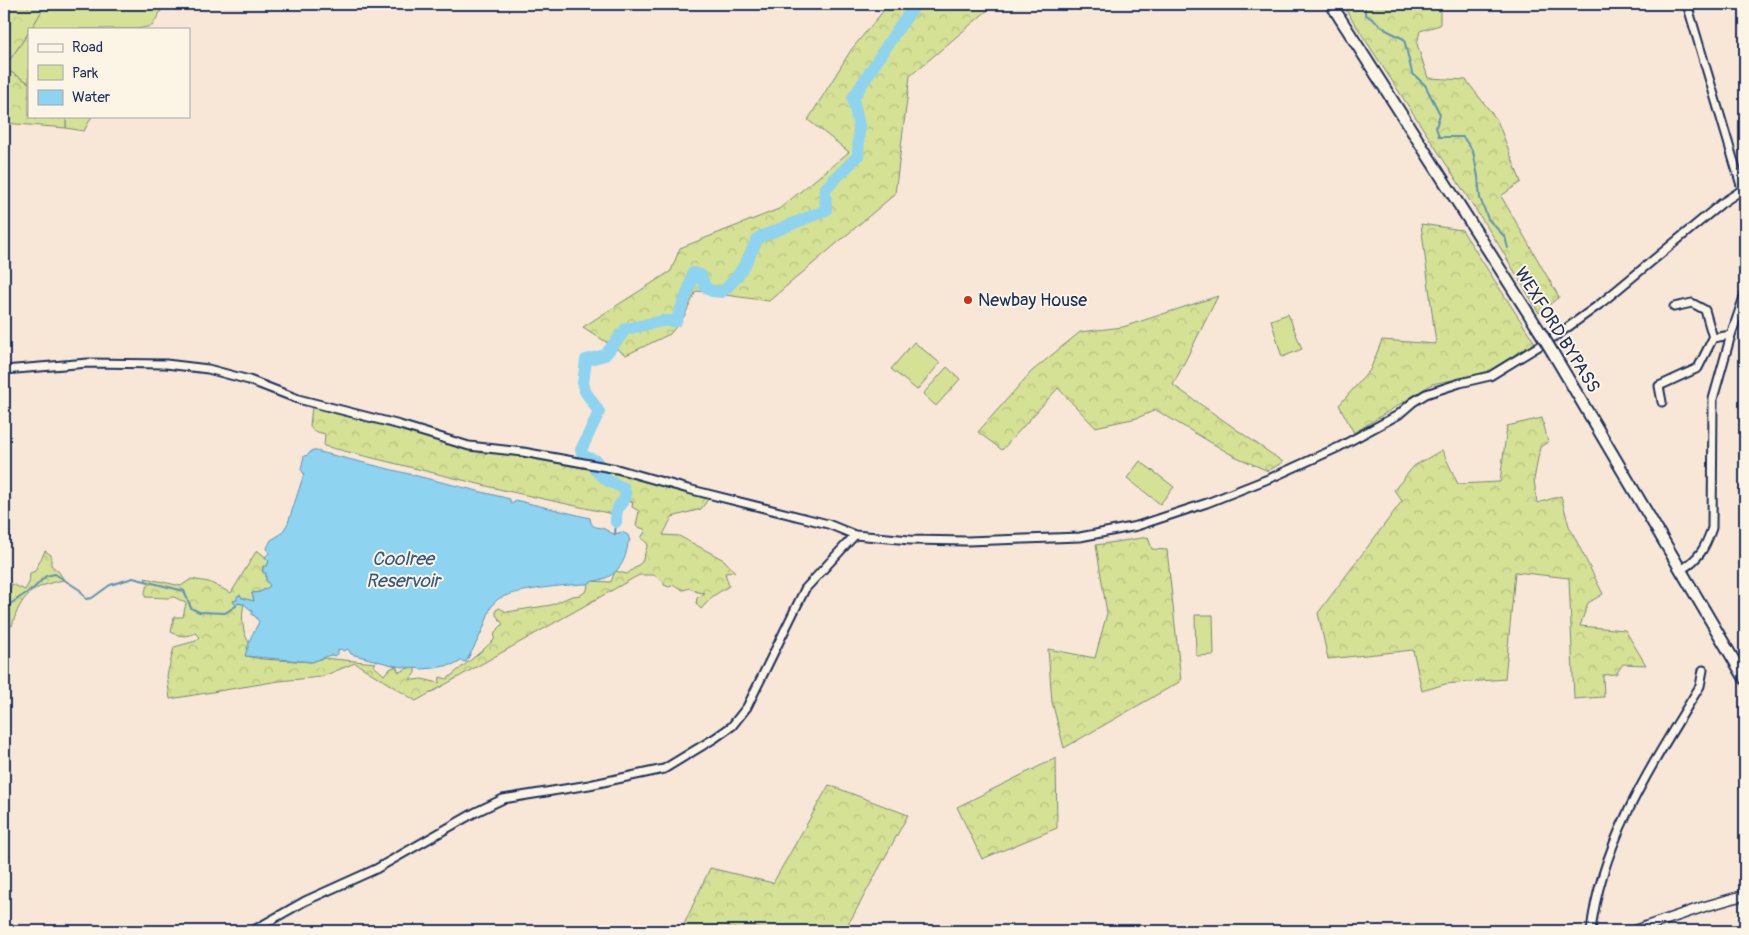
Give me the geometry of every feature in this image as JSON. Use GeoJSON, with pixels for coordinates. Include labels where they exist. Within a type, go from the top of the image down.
{"type":"FeatureCollection","features":[{"type":"Feature","properties":{"kind":"highway","name":"WEXFORD BYPASS"},"geometry":{"type":"LineString","coordinates":[[1331,4],[1539,330],[1745,679]]}},
{"type":"Feature","properties":{"kind":"main road"},"geometry":{"type":"LineString","coordinates":[[1633,931],[1703,906],[1745,895]]}},
{"type":"Feature","properties":{"kind":"street"},"geometry":{"type":"LineString","coordinates":[[1687,4],[1744,189],[1745,198]]}},
{"type":"Feature","properties":{"kind":"street"},"geometry":{"type":"LineString","coordinates":[[4,370],[88,363],[166,364],[208,369],[249,380],[298,399],[400,425],[470,446],[523,452],[617,469],[688,490],[828,524],[855,535],[910,540],[967,541],[1080,537],[1137,526],[1207,503],[1273,477],[1339,447],[1398,415],[1426,394],[1490,376],[1557,335],[1600,304],[1722,203],[1744,189]]}},
{"type":"Feature","properties":{"kind":"street"},"geometry":{"type":"LineString","coordinates":[[1682,570],[1694,562],[1705,548],[1712,528],[1713,399],[1745,294]]}},
{"type":"Feature","properties":{"kind":"street"},"geometry":{"type":"LineString","coordinates":[[1662,402],[1659,386],[1698,368],[1713,338],[1705,310],[1692,303],[1674,307]]}},
{"type":"Feature","properties":{"kind":"street"},"geometry":{"type":"LineString","coordinates":[[1713,338],[1731,336]]}},
{"type":"Feature","properties":{"kind":"street"},"geometry":{"type":"LineString","coordinates":[[252,931],[304,901],[376,869],[474,813],[503,799],[589,785],[664,769],[715,738],[732,726],[747,707],[805,590],[855,535]]}},
{"type":"Feature","properties":{"kind":"street"},"geometry":{"type":"LineString","coordinates":[[1592,931],[1594,910],[1602,878],[1618,834],[1636,796],[1700,686],[1703,670]]}},
{"type":"Feature","properties":{"kind":"green space"},"geometry":{"type":"Polygon","coordinates":[[[4,4],[46,4],[32,28],[28,28],[28,33],[4,68],[4,4]]]}},
{"type":"Feature","properties":{"kind":"green space"},"geometry":{"type":"Polygon","coordinates":[[[46,4],[165,4],[152,26],[142,28],[32,28],[46,4]]]}},
{"type":"Feature","properties":{"kind":"green space"},"geometry":{"type":"Polygon","coordinates":[[[889,4],[995,4],[910,76],[895,194],[769,301],[696,291],[684,317],[670,334],[626,355],[583,327],[671,271],[680,248],[779,209],[849,152],[808,120],[851,50],[889,4]]]}},
{"type":"Feature","properties":{"kind":"green space"},"geometry":{"type":"Polygon","coordinates":[[[1342,4],[1440,4],[1440,25],[1420,31],[1417,44],[1428,78],[1466,80],[1497,120],[1521,182],[1501,196],[1559,297],[1539,313],[1500,247],[1342,4]]]}},
{"type":"Feature","properties":{"kind":"green space"},"geometry":{"type":"Polygon","coordinates":[[[28,33],[28,82],[4,68],[28,33]]]}},
{"type":"Feature","properties":{"kind":"green space"},"geometry":{"type":"Polygon","coordinates":[[[4,68],[28,82],[28,118],[66,118],[66,128],[4,123],[4,68]]]}},
{"type":"Feature","properties":{"kind":"green space"},"geometry":{"type":"Polygon","coordinates":[[[66,118],[91,118],[84,131],[66,128],[66,118]]]}},
{"type":"Feature","properties":{"kind":"green space"},"geometry":{"type":"Polygon","coordinates":[[[1421,224],[1462,230],[1535,343],[1484,374],[1432,384],[1354,433],[1339,405],[1370,370],[1382,340],[1436,344],[1421,224]]]}},
{"type":"Feature","properties":{"kind":"green space"},"geometry":{"type":"Polygon","coordinates":[[[1218,296],[1173,385],[1283,462],[1268,471],[1232,455],[1156,410],[1137,418],[1095,427],[1058,388],[1002,450],[978,432],[1031,372],[1080,332],[1123,327],[1218,296]]]}},
{"type":"Feature","properties":{"kind":"green space"},"geometry":{"type":"Polygon","coordinates":[[[1288,314],[1302,349],[1282,357],[1271,320],[1288,314]]]}},
{"type":"Feature","properties":{"kind":"green space"},"geometry":{"type":"Polygon","coordinates":[[[914,342],[940,363],[917,390],[891,369],[914,342]]]}},
{"type":"Feature","properties":{"kind":"green space"},"geometry":{"type":"Polygon","coordinates":[[[947,367],[960,379],[936,406],[923,394],[947,367]]]}},
{"type":"Feature","properties":{"kind":"green space"},"geometry":{"type":"Polygon","coordinates":[[[312,406],[400,428],[469,450],[523,457],[616,474],[709,498],[701,509],[672,517],[663,535],[679,536],[724,560],[735,572],[725,573],[729,586],[713,596],[701,609],[696,603],[697,598],[705,593],[697,592],[690,588],[683,590],[674,585],[669,587],[664,585],[664,582],[654,575],[639,575],[416,701],[355,663],[321,677],[279,681],[170,699],[167,676],[174,647],[196,641],[200,637],[196,633],[183,636],[171,632],[174,617],[183,617],[186,603],[174,597],[145,597],[146,588],[152,583],[146,581],[145,578],[181,586],[191,579],[209,582],[231,593],[257,550],[269,560],[267,567],[263,566],[262,571],[266,573],[266,580],[271,586],[260,592],[252,593],[254,601],[244,599],[240,595],[237,600],[233,601],[234,603],[244,604],[243,625],[245,635],[250,644],[246,656],[262,659],[312,662],[322,658],[376,663],[373,665],[384,675],[388,670],[396,666],[399,672],[411,667],[415,669],[415,673],[410,679],[422,679],[439,683],[440,677],[447,679],[494,640],[495,632],[503,624],[496,615],[496,610],[499,608],[507,612],[551,605],[572,596],[581,595],[587,590],[588,584],[591,581],[611,582],[615,571],[627,574],[642,562],[648,544],[641,538],[646,530],[636,526],[639,511],[632,507],[633,502],[625,501],[618,508],[617,515],[503,490],[324,446],[325,434],[314,431],[310,426],[312,406]]]}},
{"type":"Feature","properties":{"kind":"green space"},"geometry":{"type":"Polygon","coordinates":[[[1542,418],[1548,442],[1540,447],[1534,480],[1537,503],[1561,496],[1569,526],[1603,594],[1588,603],[1580,626],[1625,630],[1646,665],[1623,664],[1616,674],[1603,675],[1604,697],[1574,699],[1569,578],[1515,572],[1505,679],[1445,684],[1422,691],[1413,650],[1328,659],[1318,613],[1402,501],[1394,490],[1414,466],[1442,450],[1458,484],[1500,482],[1507,426],[1542,418]]]}},
{"type":"Feature","properties":{"kind":"green space"},"geometry":{"type":"Polygon","coordinates":[[[1140,461],[1174,487],[1160,504],[1127,478],[1140,461]]]}},
{"type":"Feature","properties":{"kind":"green space"},"geometry":{"type":"Polygon","coordinates":[[[1148,537],[1152,549],[1167,550],[1181,681],[1064,748],[1052,702],[1048,649],[1095,658],[1107,613],[1096,545],[1148,537]]]}},
{"type":"Feature","properties":{"kind":"green space"},"geometry":{"type":"Polygon","coordinates":[[[45,551],[51,555],[51,565],[64,580],[44,585],[30,593],[20,606],[12,626],[4,624],[4,594],[8,595],[12,584],[25,590],[29,583],[30,573],[35,571],[45,551]]]}},
{"type":"Feature","properties":{"kind":"green space"},"geometry":{"type":"Polygon","coordinates":[[[1195,615],[1213,615],[1214,655],[1196,656],[1195,615]]]}},
{"type":"Feature","properties":{"kind":"green space"},"geometry":{"type":"Polygon","coordinates":[[[1056,758],[1057,828],[982,859],[957,807],[1056,758]]]}},
{"type":"Feature","properties":{"kind":"green space"},"geometry":{"type":"Polygon","coordinates":[[[829,785],[908,815],[843,931],[681,931],[710,868],[773,883],[829,785]]]}},
{"type":"Feature","properties":{"kind":"water","name":"Coolree Reservoir"},"geometry":{"type":"Polygon","coordinates":[[[312,450],[510,499],[510,503],[514,503],[515,500],[590,518],[594,526],[614,534],[622,532],[628,535],[630,541],[626,555],[618,569],[603,579],[588,584],[555,586],[514,593],[497,600],[491,608],[481,634],[466,662],[461,661],[456,664],[422,669],[396,666],[351,654],[348,649],[338,650],[338,654],[335,656],[331,655],[312,662],[245,656],[251,637],[259,622],[252,615],[252,611],[244,604],[238,603],[236,606],[233,601],[237,600],[237,596],[240,595],[242,598],[254,601],[252,593],[260,592],[270,586],[266,580],[266,573],[263,573],[263,566],[267,566],[269,561],[265,557],[269,553],[267,548],[271,540],[281,534],[288,523],[304,474],[301,469],[304,456],[308,455],[312,450]]]}},
{"type":"Feature","properties":{"kind":"waterway"},"geometry":{"type":"LineString","coordinates":[[597,461],[583,456],[581,450],[599,412],[585,391],[583,384],[586,360],[605,355],[626,329],[662,321],[676,321],[689,289],[693,273],[701,275],[705,287],[712,291],[722,292],[739,273],[758,238],[826,210],[825,189],[858,156],[859,126],[853,98],[916,4]]}},
{"type":"Feature","properties":{"kind":"waterway"},"geometry":{"type":"LineString","coordinates":[[1365,4],[1365,14],[1388,31],[1404,39],[1412,73],[1425,85],[1440,114],[1436,127],[1439,137],[1463,137],[1473,151],[1480,198],[1488,219],[1505,237],[1508,248]]}},
{"type":"Feature","properties":{"kind":"waterway"},"geometry":{"type":"LineString","coordinates":[[595,470],[608,481],[624,488],[625,498],[617,510],[616,522]]}},
{"type":"Feature","properties":{"kind":"waterway"},"geometry":{"type":"LineString","coordinates":[[615,534],[616,522]]}},
{"type":"Feature","properties":{"kind":"waterway"},"geometry":{"type":"LineString","coordinates":[[4,608],[34,588],[46,576],[55,574],[80,590],[86,599],[92,598],[110,585],[133,578],[184,591],[191,608],[199,612],[225,613],[236,606]]}},
{"type":"Feature","properties":{"kind":"place","name":"Newbay House"},"geometry":{"type":"Point","coordinates":[968,300]}}]}
